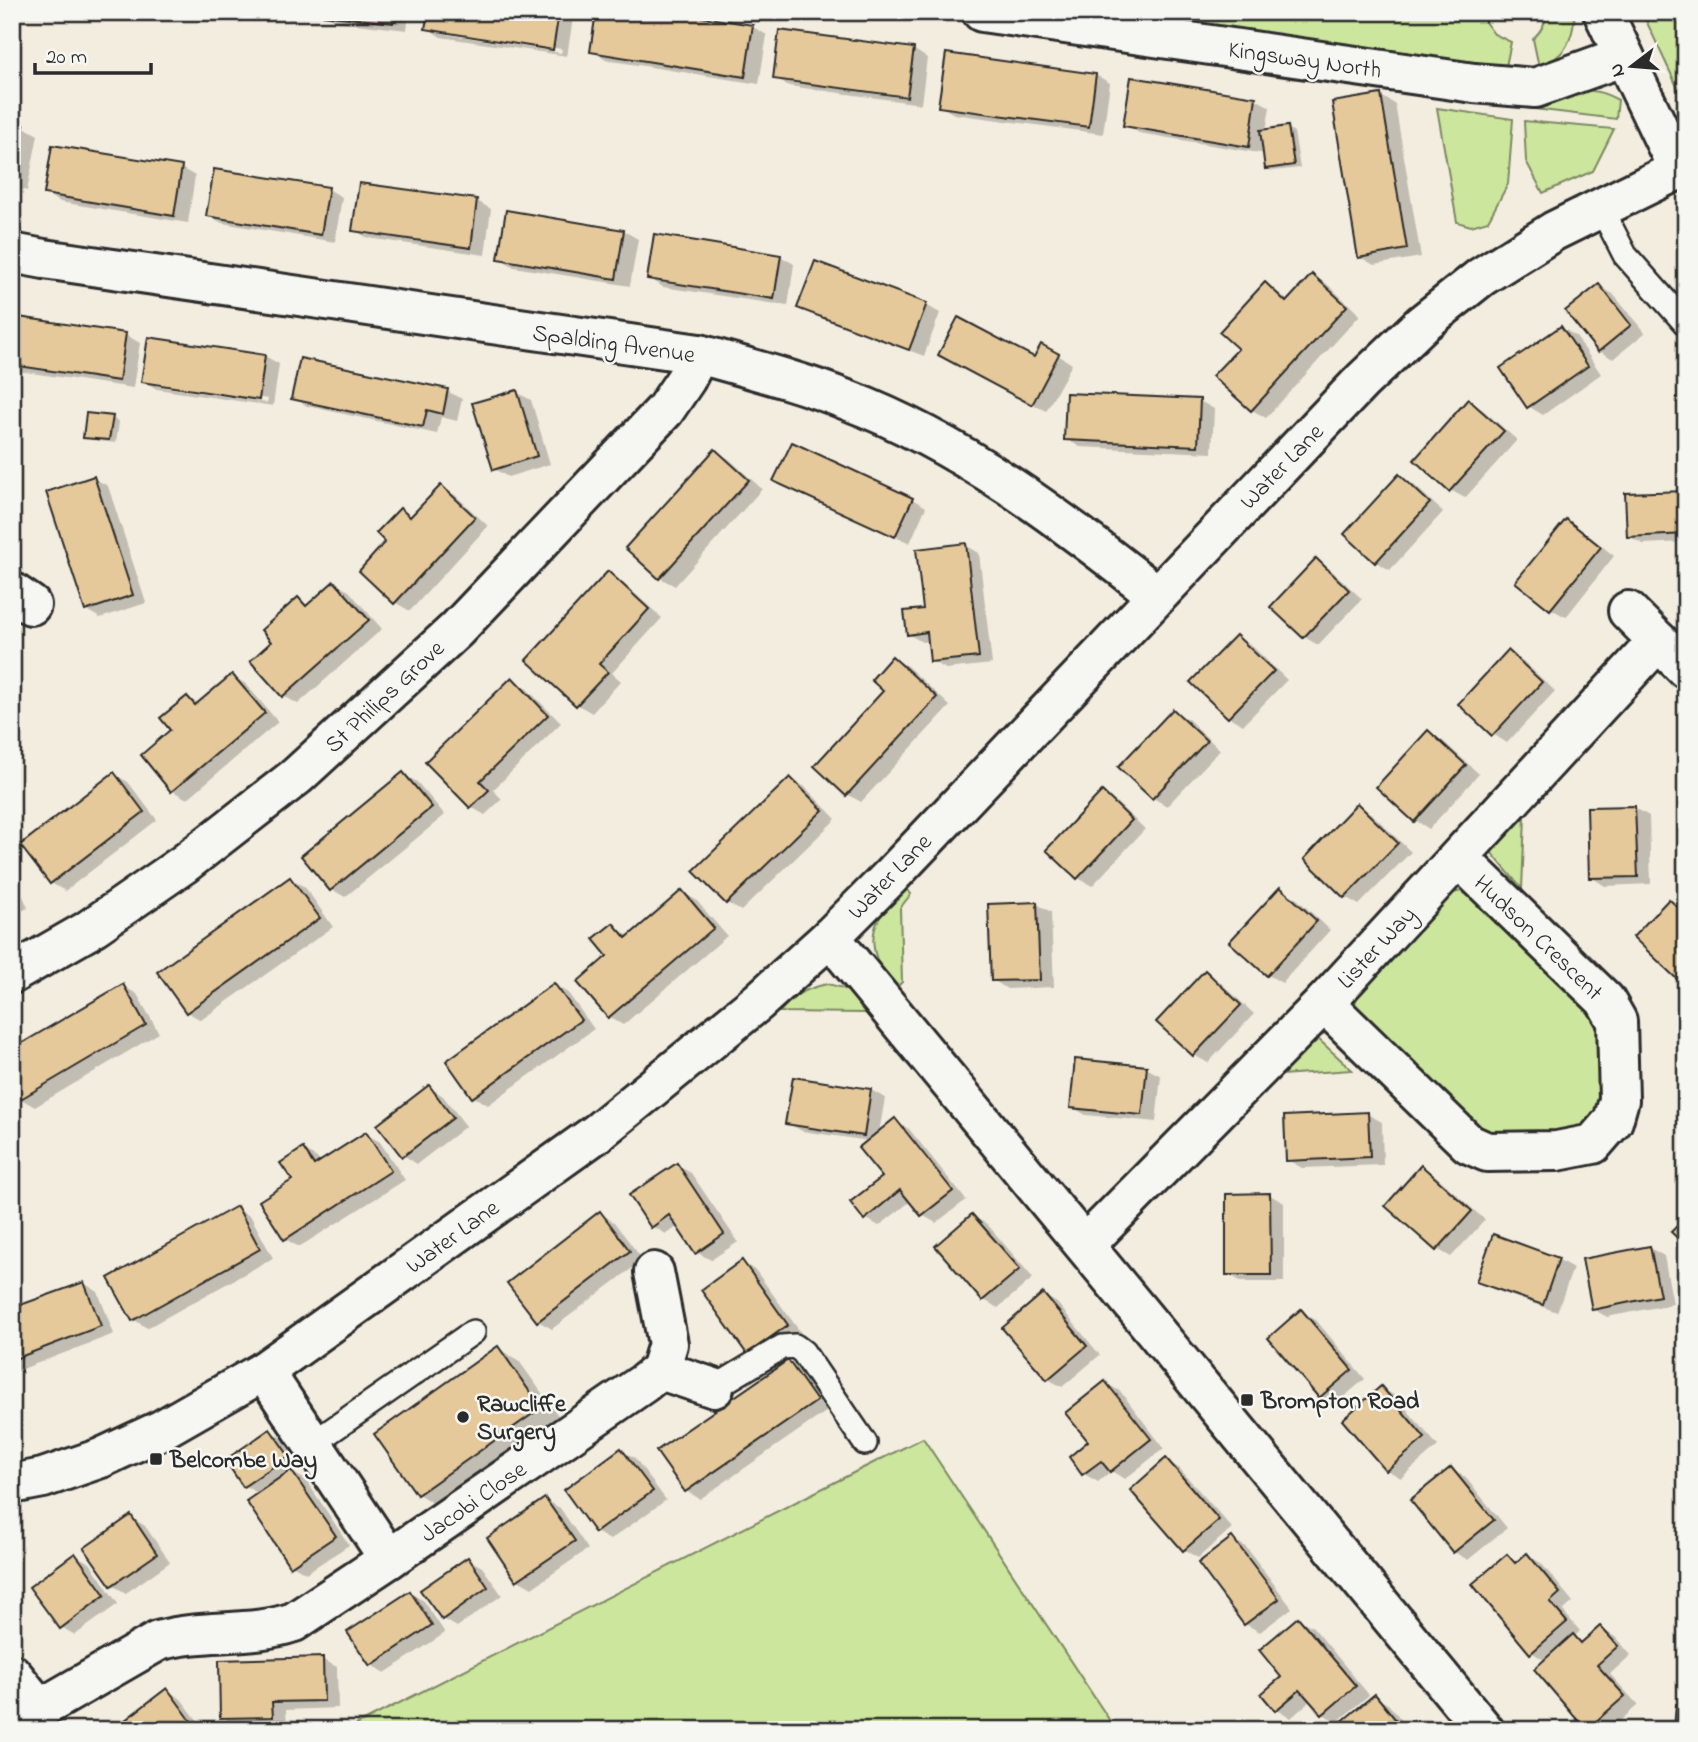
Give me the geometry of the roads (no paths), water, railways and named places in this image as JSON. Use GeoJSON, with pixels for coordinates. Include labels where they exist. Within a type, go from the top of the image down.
{"type":"FeatureCollection","features":[{"type":"Feature","properties":{"kind":"street","name":"Kingsway North"},"geometry":{"type":"LineString","coordinates":[[982,12],[1474,83],[1535,88],[1624,56]]}},
{"type":"Feature","properties":{"kind":"street"},"geometry":{"type":"LineString","coordinates":[[1603,12],[1682,167]]}},
{"type":"Feature","properties":{"kind":"street","name":"Water Lane"},"geometry":{"type":"LineString","coordinates":[[12,1484],[43,1478],[101,1458],[161,1430],[264,1371],[597,1133],[758,1002],[830,937],[1362,382],[1422,324],[1481,277],[1554,231],[1682,167]]}},
{"type":"Feature","properties":{"kind":"street","name":"Spalding Avenue"},"geometry":{"type":"LineString","coordinates":[[12,253],[71,264],[699,354],[784,379],[848,400],[918,432],[974,464],[1087,540],[1157,595]]}},
{"type":"Feature","properties":{"kind":"street","name":"St Philips Grove"},"geometry":{"type":"LineString","coordinates":[[12,974],[87,931],[184,864],[298,776],[456,630],[665,410],[699,354]]}},
{"type":"Feature","properties":{"kind":"street"},"geometry":{"type":"LineString","coordinates":[[1628,611],[1686,669]]}},
{"type":"Feature","properties":{"kind":"street","name":"Lister Way"},"geometry":{"type":"LineString","coordinates":[[1085,1245],[1324,1003],[1658,641]]}},
{"type":"Feature","properties":{"kind":"street","name":"Hudson Crescent"},"geometry":{"type":"LineString","coordinates":[[1324,1003],[1469,1144],[1487,1152],[1558,1151],[1593,1144],[1613,1121],[1619,1100],[1616,1021],[1605,1000],[1459,858]]}},
{"type":"Feature","properties":{"kind":"street"},"geometry":{"type":"LineString","coordinates":[[830,937],[1484,1730]]}},
{"type":"Feature","properties":{"kind":"street"},"geometry":{"type":"LineString","coordinates":[[654,1272],[668,1345],[660,1370],[714,1388]]}},
{"type":"Feature","properties":{"kind":"street","name":"Jacobi Close"},"geometry":{"type":"LineString","coordinates":[[35,1719],[158,1641],[177,1635],[276,1628],[294,1622],[645,1383],[660,1370]]}},
{"type":"Feature","properties":{"kind":"street"},"geometry":{"type":"LineString","coordinates":[[264,1371],[389,1559]]}},
{"type":"Feature","properties":{"kind":"street"},"geometry":{"type":"LineString","coordinates":[[12,1674],[35,1719]]}},
{"type":"Feature","properties":{"kind":"lane"},"geometry":{"type":"LineString","coordinates":[[1601,208],[1625,255],[1686,324]]}},
{"type":"Feature","properties":{"kind":"lane"},"geometry":{"type":"LineString","coordinates":[[312,1444],[473,1332]]}},
{"type":"Feature","properties":{"kind":"lane"},"geometry":{"type":"LineString","coordinates":[[714,1388],[782,1347],[795,1346],[803,1352],[865,1443]]}},
{"type":"Feature","properties":{"kind":"place","name":"Brompton Road"},"geometry":{"type":"Point","coordinates":[1247,1400]}},
{"type":"Feature","properties":{"kind":"place","name":"Rawcliffe Surgery"},"geometry":{"type":"Point","coordinates":[463,1417]}},
{"type":"Feature","properties":{"kind":"place","name":"Belcombe Way"},"geometry":{"type":"Point","coordinates":[156,1459]}}]}
